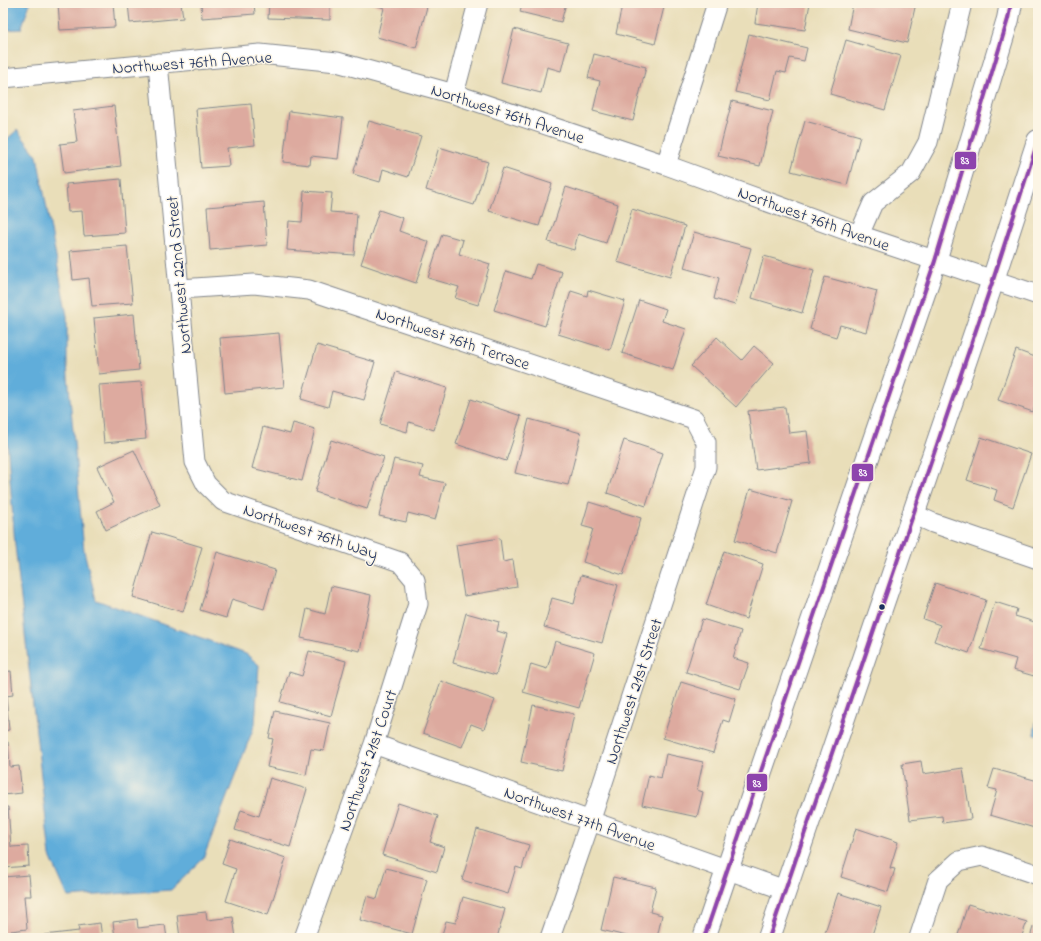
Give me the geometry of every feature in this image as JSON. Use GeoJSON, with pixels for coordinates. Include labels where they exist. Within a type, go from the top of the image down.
{"type":"FeatureCollection","features":[{"type":"Feature","properties":{"kind":"main road"},"geometry":{"type":"LineString","coordinates":[[704,938],[935,260],[1008,19],[1010,3]]}},
{"type":"Feature","properties":{"kind":"main road"},"geometry":{"type":"LineString","coordinates":[[769,938],[993,280],[1038,141]]}},
{"type":"Feature","properties":{"kind":"street"},"geometry":{"type":"LineString","coordinates":[[454,94],[478,3]]}},
{"type":"Feature","properties":{"kind":"street"},"geometry":{"type":"LineString","coordinates":[[666,165],[717,3]]}},
{"type":"Feature","properties":{"kind":"street"},"geometry":{"type":"LineString","coordinates":[[859,235],[873,203],[911,173],[928,142],[962,3]]}},
{"type":"Feature","properties":{"kind":"street","name":"Northwest 76th Avenue"},"geometry":{"type":"LineString","coordinates":[[3,78],[260,54],[336,62],[454,94],[666,165],[859,235],[1038,295]]}},
{"type":"Feature","properties":{"kind":"street","name":"Northwest 22nd Street"},"geometry":{"type":"LineString","coordinates":[[158,63],[195,462],[206,484]]}},
{"type":"Feature","properties":{"kind":"street","name":"Northwest 76th Terrace"},"geometry":{"type":"LineString","coordinates":[[180,289],[254,284],[309,290],[694,419],[706,442]]}},
{"type":"Feature","properties":{"kind":"street","name":"Northwest 21st Street"},"geometry":{"type":"LineString","coordinates":[[550,938],[590,822],[706,467],[706,442]]}},
{"type":"Feature","properties":{"kind":"street","name":"Northwest 76th Way"},"geometry":{"type":"LineString","coordinates":[[206,484],[224,501],[400,562],[415,580]]}},
{"type":"Feature","properties":{"kind":"street"},"geometry":{"type":"LineString","coordinates":[[913,514],[934,523],[1038,559]]}},
{"type":"Feature","properties":{"kind":"street","name":"Northwest 21st Court"},"geometry":{"type":"LineString","coordinates":[[304,938],[374,744],[418,604],[415,580]]}},
{"type":"Feature","properties":{"kind":"street","name":"Northwest 77th Avenue"},"geometry":{"type":"LineString","coordinates":[[374,744],[785,890]]}},
{"type":"Feature","properties":{"kind":"street"},"geometry":{"type":"LineString","coordinates":[[919,938],[938,880],[959,861],[982,856],[1038,875]]}},
{"type":"Feature","properties":{"kind":"water"},"geometry":{"type":"Polygon","coordinates":[[[3,3],[30,3],[21,29],[3,30],[3,3]]]}},
{"type":"Feature","properties":{"kind":"water"},"geometry":{"type":"Polygon","coordinates":[[[17,130],[37,156],[67,316],[67,365],[84,551],[96,600],[246,654],[259,665],[255,724],[203,859],[171,890],[68,897],[50,856],[15,545],[3,386],[3,143],[17,130]]]}},
{"type":"Feature","properties":{"kind":"water"},"geometry":{"type":"Polygon","coordinates":[[[1038,711],[1038,735],[1034,734],[1038,711]]]}},
{"type":"Feature","properties":{"kind":"building"},"geometry":{"type":"Polygon","coordinates":[[[58,3],[113,3],[115,27],[60,30],[58,3]]]}},
{"type":"Feature","properties":{"kind":"building"},"geometry":{"type":"Polygon","coordinates":[[[128,3],[181,3],[183,18],[130,23],[128,3]]]}},
{"type":"Feature","properties":{"kind":"building"},"geometry":{"type":"Polygon","coordinates":[[[201,3],[254,3],[255,14],[202,18],[201,3]]]}},
{"type":"Feature","properties":{"kind":"building"},"geometry":{"type":"Polygon","coordinates":[[[269,3],[330,3],[330,20],[268,18],[269,3]]]}},
{"type":"Feature","properties":{"kind":"building"},"geometry":{"type":"Polygon","coordinates":[[[370,3],[428,3],[416,48],[377,37],[384,8],[370,3]]]}},
{"type":"Feature","properties":{"kind":"building"},"geometry":{"type":"Polygon","coordinates":[[[522,3],[566,3],[561,22],[520,12],[522,3]]]}},
{"type":"Feature","properties":{"kind":"building"},"geometry":{"type":"Polygon","coordinates":[[[616,3],[665,3],[655,44],[616,34],[622,5],[616,3]]]}},
{"type":"Feature","properties":{"kind":"building"},"geometry":{"type":"Polygon","coordinates":[[[758,3],[810,3],[805,30],[755,23],[758,3]]]}},
{"type":"Feature","properties":{"kind":"building"},"geometry":{"type":"Polygon","coordinates":[[[853,3],[916,3],[907,43],[848,29],[853,3]]]}},
{"type":"Feature","properties":{"kind":"building"},"geometry":{"type":"Polygon","coordinates":[[[514,29],[568,43],[561,71],[547,67],[541,93],[501,83],[514,29]]]}},
{"type":"Feature","properties":{"kind":"building"},"geometry":{"type":"Polygon","coordinates":[[[749,34],[807,48],[804,61],[790,58],[786,73],[777,71],[770,100],[735,92],[749,34]]]}},
{"type":"Feature","properties":{"kind":"building"},"geometry":{"type":"Polygon","coordinates":[[[846,40],[901,56],[885,110],[830,94],[846,40]]]}},
{"type":"Feature","properties":{"kind":"building"},"geometry":{"type":"Polygon","coordinates":[[[594,54],[646,67],[633,121],[593,111],[600,81],[588,78],[594,54]]]}},
{"type":"Feature","properties":{"kind":"building"},"geometry":{"type":"Polygon","coordinates":[[[732,101],[773,111],[760,166],[718,156],[732,101]]]}},
{"type":"Feature","properties":{"kind":"building"},"geometry":{"type":"Polygon","coordinates":[[[251,104],[255,145],[227,148],[229,166],[201,168],[196,109],[251,104]]]}},
{"type":"Feature","properties":{"kind":"building"},"geometry":{"type":"Polygon","coordinates":[[[114,106],[121,166],[64,173],[60,144],[77,142],[73,111],[114,106]]]}},
{"type":"Feature","properties":{"kind":"building"},"geometry":{"type":"Polygon","coordinates":[[[289,111],[343,118],[338,159],[311,156],[310,165],[283,162],[289,111]]]}},
{"type":"Feature","properties":{"kind":"building"},"geometry":{"type":"Polygon","coordinates":[[[369,121],[421,136],[408,177],[383,169],[380,182],[353,174],[369,121]]]}},
{"type":"Feature","properties":{"kind":"building"},"geometry":{"type":"Polygon","coordinates":[[[805,121],[860,136],[847,185],[791,171],[805,121]]]}},
{"type":"Feature","properties":{"kind":"building"},"geometry":{"type":"Polygon","coordinates":[[[439,147],[488,162],[474,205],[426,190],[439,147]]]}},
{"type":"Feature","properties":{"kind":"building"},"geometry":{"type":"Polygon","coordinates":[[[503,168],[552,184],[539,226],[489,211],[503,168]]]}},
{"type":"Feature","properties":{"kind":"building"},"geometry":{"type":"Polygon","coordinates":[[[121,179],[125,233],[84,236],[82,211],[68,212],[66,184],[121,179]]]}},
{"type":"Feature","properties":{"kind":"building"},"geometry":{"type":"Polygon","coordinates":[[[566,187],[618,204],[606,243],[578,234],[574,250],[548,242],[566,187]]]}},
{"type":"Feature","properties":{"kind":"building"},"geometry":{"type":"Polygon","coordinates":[[[304,191],[332,193],[330,212],[357,214],[354,255],[287,250],[289,221],[302,222],[304,191]]]}},
{"type":"Feature","properties":{"kind":"building"},"geometry":{"type":"Polygon","coordinates":[[[264,202],[267,245],[210,250],[207,207],[264,202]]]}},
{"type":"Feature","properties":{"kind":"building"},"geometry":{"type":"Polygon","coordinates":[[[632,209],[685,226],[670,277],[617,262],[632,209]]]}},
{"type":"Feature","properties":{"kind":"building"},"geometry":{"type":"Polygon","coordinates":[[[379,210],[403,218],[399,231],[429,242],[416,283],[361,264],[379,210]]]}},
{"type":"Feature","properties":{"kind":"building"},"geometry":{"type":"Polygon","coordinates":[[[694,232],[751,248],[735,305],[714,299],[719,278],[684,268],[694,232]]]}},
{"type":"Feature","properties":{"kind":"building"},"geometry":{"type":"Polygon","coordinates":[[[442,234],[463,240],[459,254],[490,264],[478,305],[455,298],[459,287],[428,278],[442,234]]]}},
{"type":"Feature","properties":{"kind":"building"},"geometry":{"type":"Polygon","coordinates":[[[127,246],[133,303],[92,306],[89,278],[73,280],[70,251],[127,246]]]}},
{"type":"Feature","properties":{"kind":"building"},"geometry":{"type":"Polygon","coordinates":[[[764,256],[814,270],[802,313],[752,298],[764,256]]]}},
{"type":"Feature","properties":{"kind":"building"},"geometry":{"type":"Polygon","coordinates":[[[536,264],[562,272],[545,326],[494,310],[506,271],[531,279],[536,264]]]}},
{"type":"Feature","properties":{"kind":"building"},"geometry":{"type":"Polygon","coordinates":[[[825,277],[877,291],[866,332],[840,325],[836,337],[810,329],[825,277]]]}},
{"type":"Feature","properties":{"kind":"building"},"geometry":{"type":"Polygon","coordinates":[[[588,290],[625,301],[610,350],[558,334],[571,291],[587,296],[588,290]]]}},
{"type":"Feature","properties":{"kind":"building"},"geometry":{"type":"Polygon","coordinates":[[[639,300],[666,309],[662,321],[686,329],[673,370],[622,353],[639,300]]]}},
{"type":"Feature","properties":{"kind":"building"},"geometry":{"type":"Polygon","coordinates":[[[134,314],[139,370],[99,374],[94,318],[134,314]]]}},
{"type":"Feature","properties":{"kind":"building"},"geometry":{"type":"Polygon","coordinates":[[[279,333],[284,387],[225,393],[220,338],[279,333]]]}},
{"type":"Feature","properties":{"kind":"building"},"geometry":{"type":"Polygon","coordinates":[[[717,337],[742,360],[754,346],[774,363],[736,407],[691,366],[717,337]]]}},
{"type":"Feature","properties":{"kind":"building"},"geometry":{"type":"Polygon","coordinates":[[[317,345],[375,362],[364,400],[332,391],[328,407],[301,399],[317,345]]]}},
{"type":"Feature","properties":{"kind":"building"},"geometry":{"type":"Polygon","coordinates":[[[1016,350],[1038,358],[1038,396],[1033,412],[998,400],[1016,350]]]}},
{"type":"Feature","properties":{"kind":"building"},"geometry":{"type":"Polygon","coordinates":[[[396,372],[447,388],[434,430],[409,422],[407,432],[380,424],[396,372]]]}},
{"type":"Feature","properties":{"kind":"building"},"geometry":{"type":"Polygon","coordinates":[[[141,382],[146,439],[104,443],[99,385],[141,382]]]}},
{"type":"Feature","properties":{"kind":"building"},"geometry":{"type":"Polygon","coordinates":[[[471,399],[521,416],[506,461],[456,444],[471,399]]]}},
{"type":"Feature","properties":{"kind":"building"},"geometry":{"type":"Polygon","coordinates":[[[785,407],[789,433],[807,431],[811,463],[756,470],[748,411],[785,407]]]}},
{"type":"Feature","properties":{"kind":"building"},"geometry":{"type":"Polygon","coordinates":[[[529,419],[581,433],[568,485],[515,473],[529,419]]]}},
{"type":"Feature","properties":{"kind":"building"},"geometry":{"type":"Polygon","coordinates":[[[293,423],[315,429],[302,481],[252,468],[263,427],[290,434],[293,423]]]}},
{"type":"Feature","properties":{"kind":"building"},"geometry":{"type":"Polygon","coordinates":[[[981,437],[1031,454],[1013,507],[994,500],[997,490],[967,480],[981,437]]]}},
{"type":"Feature","properties":{"kind":"building"},"geometry":{"type":"Polygon","coordinates":[[[331,440],[384,457],[367,509],[315,492],[331,440]]]}},
{"type":"Feature","properties":{"kind":"building"},"geometry":{"type":"Polygon","coordinates":[[[624,440],[663,453],[646,506],[607,493],[624,440]]]}},
{"type":"Feature","properties":{"kind":"building"},"geometry":{"type":"Polygon","coordinates":[[[134,450],[160,505],[106,530],[97,511],[114,502],[97,467],[134,450]]]}},
{"type":"Feature","properties":{"kind":"building"},"geometry":{"type":"Polygon","coordinates":[[[394,459],[423,466],[420,477],[445,483],[435,520],[408,513],[406,522],[379,516],[394,459]]]}},
{"type":"Feature","properties":{"kind":"building"},"geometry":{"type":"Polygon","coordinates":[[[750,489],[792,501],[777,553],[735,540],[750,489]]]}},
{"type":"Feature","properties":{"kind":"building"},"geometry":{"type":"Polygon","coordinates":[[[589,502],[641,518],[623,575],[583,562],[593,529],[582,526],[589,502]]]}},
{"type":"Feature","properties":{"kind":"building"},"geometry":{"type":"Polygon","coordinates":[[[152,532],[202,547],[183,612],[133,597],[152,532]]]}},
{"type":"Feature","properties":{"kind":"building"},"geometry":{"type":"Polygon","coordinates":[[[500,538],[503,562],[513,560],[517,587],[464,596],[456,545],[500,538]]]}},
{"type":"Feature","properties":{"kind":"building"},"geometry":{"type":"Polygon","coordinates":[[[724,551],[763,564],[746,619],[706,605],[724,551]]]}},
{"type":"Feature","properties":{"kind":"building"},"geometry":{"type":"Polygon","coordinates":[[[217,552],[275,570],[264,609],[232,599],[226,618],[200,610],[217,552]]]}},
{"type":"Feature","properties":{"kind":"building"},"geometry":{"type":"Polygon","coordinates":[[[581,575],[618,585],[602,643],[544,627],[552,598],[574,604],[581,575]]]}},
{"type":"Feature","properties":{"kind":"building"},"geometry":{"type":"Polygon","coordinates":[[[935,583],[986,600],[969,653],[934,641],[940,625],[923,619],[935,583]]]}},
{"type":"Feature","properties":{"kind":"building"},"geometry":{"type":"Polygon","coordinates":[[[331,586],[371,595],[360,651],[301,638],[307,609],[325,614],[331,586]]]}},
{"type":"Feature","properties":{"kind":"building"},"geometry":{"type":"Polygon","coordinates":[[[995,602],[1017,609],[1015,616],[1038,623],[1038,662],[1034,676],[1013,670],[1016,659],[981,649],[995,602]]]}},
{"type":"Feature","properties":{"kind":"building"},"geometry":{"type":"Polygon","coordinates":[[[466,613],[499,622],[497,631],[507,634],[496,675],[453,663],[466,613]]]}},
{"type":"Feature","properties":{"kind":"building"},"geometry":{"type":"Polygon","coordinates":[[[702,619],[741,631],[733,658],[749,663],[740,689],[686,672],[702,619]]]}},
{"type":"Feature","properties":{"kind":"building"},"geometry":{"type":"Polygon","coordinates":[[[3,640],[6,659],[3,659],[3,640]]]}},
{"type":"Feature","properties":{"kind":"building"},"geometry":{"type":"Polygon","coordinates":[[[555,641],[595,653],[579,708],[523,692],[531,664],[547,669],[555,641]]]}},
{"type":"Feature","properties":{"kind":"building"},"geometry":{"type":"Polygon","coordinates":[[[309,651],[346,661],[331,716],[280,702],[289,672],[302,676],[309,651]]]}},
{"type":"Feature","properties":{"kind":"building"},"geometry":{"type":"Polygon","coordinates":[[[11,671],[13,695],[6,696],[9,730],[3,731],[3,672],[11,671]]]}},
{"type":"Feature","properties":{"kind":"building"},"geometry":{"type":"Polygon","coordinates":[[[441,681],[495,700],[484,729],[471,724],[462,747],[423,733],[441,681]]]}},
{"type":"Feature","properties":{"kind":"building"},"geometry":{"type":"Polygon","coordinates":[[[681,682],[736,699],[729,722],[723,720],[713,753],[663,738],[681,682]]]}},
{"type":"Feature","properties":{"kind":"building"},"geometry":{"type":"Polygon","coordinates":[[[533,705],[574,714],[562,771],[521,762],[533,705]]]}},
{"type":"Feature","properties":{"kind":"building"},"geometry":{"type":"Polygon","coordinates":[[[275,711],[330,723],[324,751],[311,749],[306,775],[267,767],[273,739],[269,738],[275,711]]]}},
{"type":"Feature","properties":{"kind":"building"},"geometry":{"type":"Polygon","coordinates":[[[3,742],[8,742],[10,767],[19,766],[22,793],[3,795],[3,742]]]}},
{"type":"Feature","properties":{"kind":"building"},"geometry":{"type":"Polygon","coordinates":[[[666,754],[703,762],[697,790],[703,792],[697,817],[642,805],[649,775],[661,778],[666,754]]]}},
{"type":"Feature","properties":{"kind":"building"},"geometry":{"type":"Polygon","coordinates":[[[921,761],[923,774],[963,768],[971,819],[943,823],[942,816],[910,820],[902,764],[921,761]]]}},
{"type":"Feature","properties":{"kind":"building"},"geometry":{"type":"Polygon","coordinates":[[[994,769],[1038,781],[1038,829],[990,815],[997,790],[988,788],[994,769]]]}},
{"type":"Feature","properties":{"kind":"building"},"geometry":{"type":"Polygon","coordinates":[[[270,778],[307,789],[290,847],[235,830],[241,810],[259,816],[270,778]]]}},
{"type":"Feature","properties":{"kind":"building"},"geometry":{"type":"Polygon","coordinates":[[[398,803],[438,816],[430,842],[444,847],[437,872],[382,855],[398,803]]]}},
{"type":"Feature","properties":{"kind":"building"},"geometry":{"type":"Polygon","coordinates":[[[3,807],[8,807],[11,847],[28,846],[29,866],[3,868],[3,807]]]}},
{"type":"Feature","properties":{"kind":"building"},"geometry":{"type":"Polygon","coordinates":[[[856,828],[898,842],[890,868],[895,869],[888,892],[841,877],[856,828]]]}},
{"type":"Feature","properties":{"kind":"building"},"geometry":{"type":"Polygon","coordinates":[[[477,829],[529,845],[522,869],[516,867],[508,894],[462,880],[477,829]]]}},
{"type":"Feature","properties":{"kind":"building"},"geometry":{"type":"Polygon","coordinates":[[[230,839],[286,858],[268,915],[226,901],[236,869],[222,864],[230,839]]]}},
{"type":"Feature","properties":{"kind":"building"},"geometry":{"type":"Polygon","coordinates":[[[386,868],[427,879],[412,934],[360,920],[367,896],[377,899],[386,868]]]}},
{"type":"Feature","properties":{"kind":"building"},"geometry":{"type":"Polygon","coordinates":[[[29,875],[31,896],[24,896],[27,929],[11,931],[11,935],[3,935],[3,877],[29,875]]]}},
{"type":"Feature","properties":{"kind":"building"},"geometry":{"type":"Polygon","coordinates":[[[613,877],[656,887],[650,912],[662,915],[657,938],[635,938],[601,930],[613,877]]]}},
{"type":"Feature","properties":{"kind":"building"},"geometry":{"type":"Polygon","coordinates":[[[838,893],[881,907],[871,938],[823,938],[838,893]]]}},
{"type":"Feature","properties":{"kind":"building"},"geometry":{"type":"Polygon","coordinates":[[[463,897],[505,909],[497,938],[441,938],[446,921],[456,923],[463,897]]]}},
{"type":"Feature","properties":{"kind":"building"},"geometry":{"type":"Polygon","coordinates":[[[968,904],[1027,922],[1021,938],[957,938],[968,904]]]}},
{"type":"Feature","properties":{"kind":"building"},"geometry":{"type":"Polygon","coordinates":[[[206,912],[207,920],[233,917],[236,938],[180,938],[177,915],[206,912]]]}},
{"type":"Feature","properties":{"kind":"building"},"geometry":{"type":"Polygon","coordinates":[[[137,919],[138,928],[165,925],[167,938],[115,938],[113,922],[137,919]]]}},
{"type":"Feature","properties":{"kind":"building"},"geometry":{"type":"Polygon","coordinates":[[[100,923],[102,938],[45,938],[44,935],[79,931],[78,926],[100,923]]]}},
{"type":"Feature","properties":{"kind":"building"},"geometry":{"type":"Polygon","coordinates":[[[1033,927],[1038,929],[1038,938],[1030,938],[1033,927]]]}},
{"type":"Feature","properties":{"kind":"transit line","name":"83"},"geometry":{"type":"LineString","coordinates":[[704,938],[935,261],[1008,19],[1011,3]]}},
{"type":"Feature","properties":{"kind":"transit line","name":"83"},"geometry":{"type":"LineString","coordinates":[[769,938],[993,280],[1038,141]]}}]}
